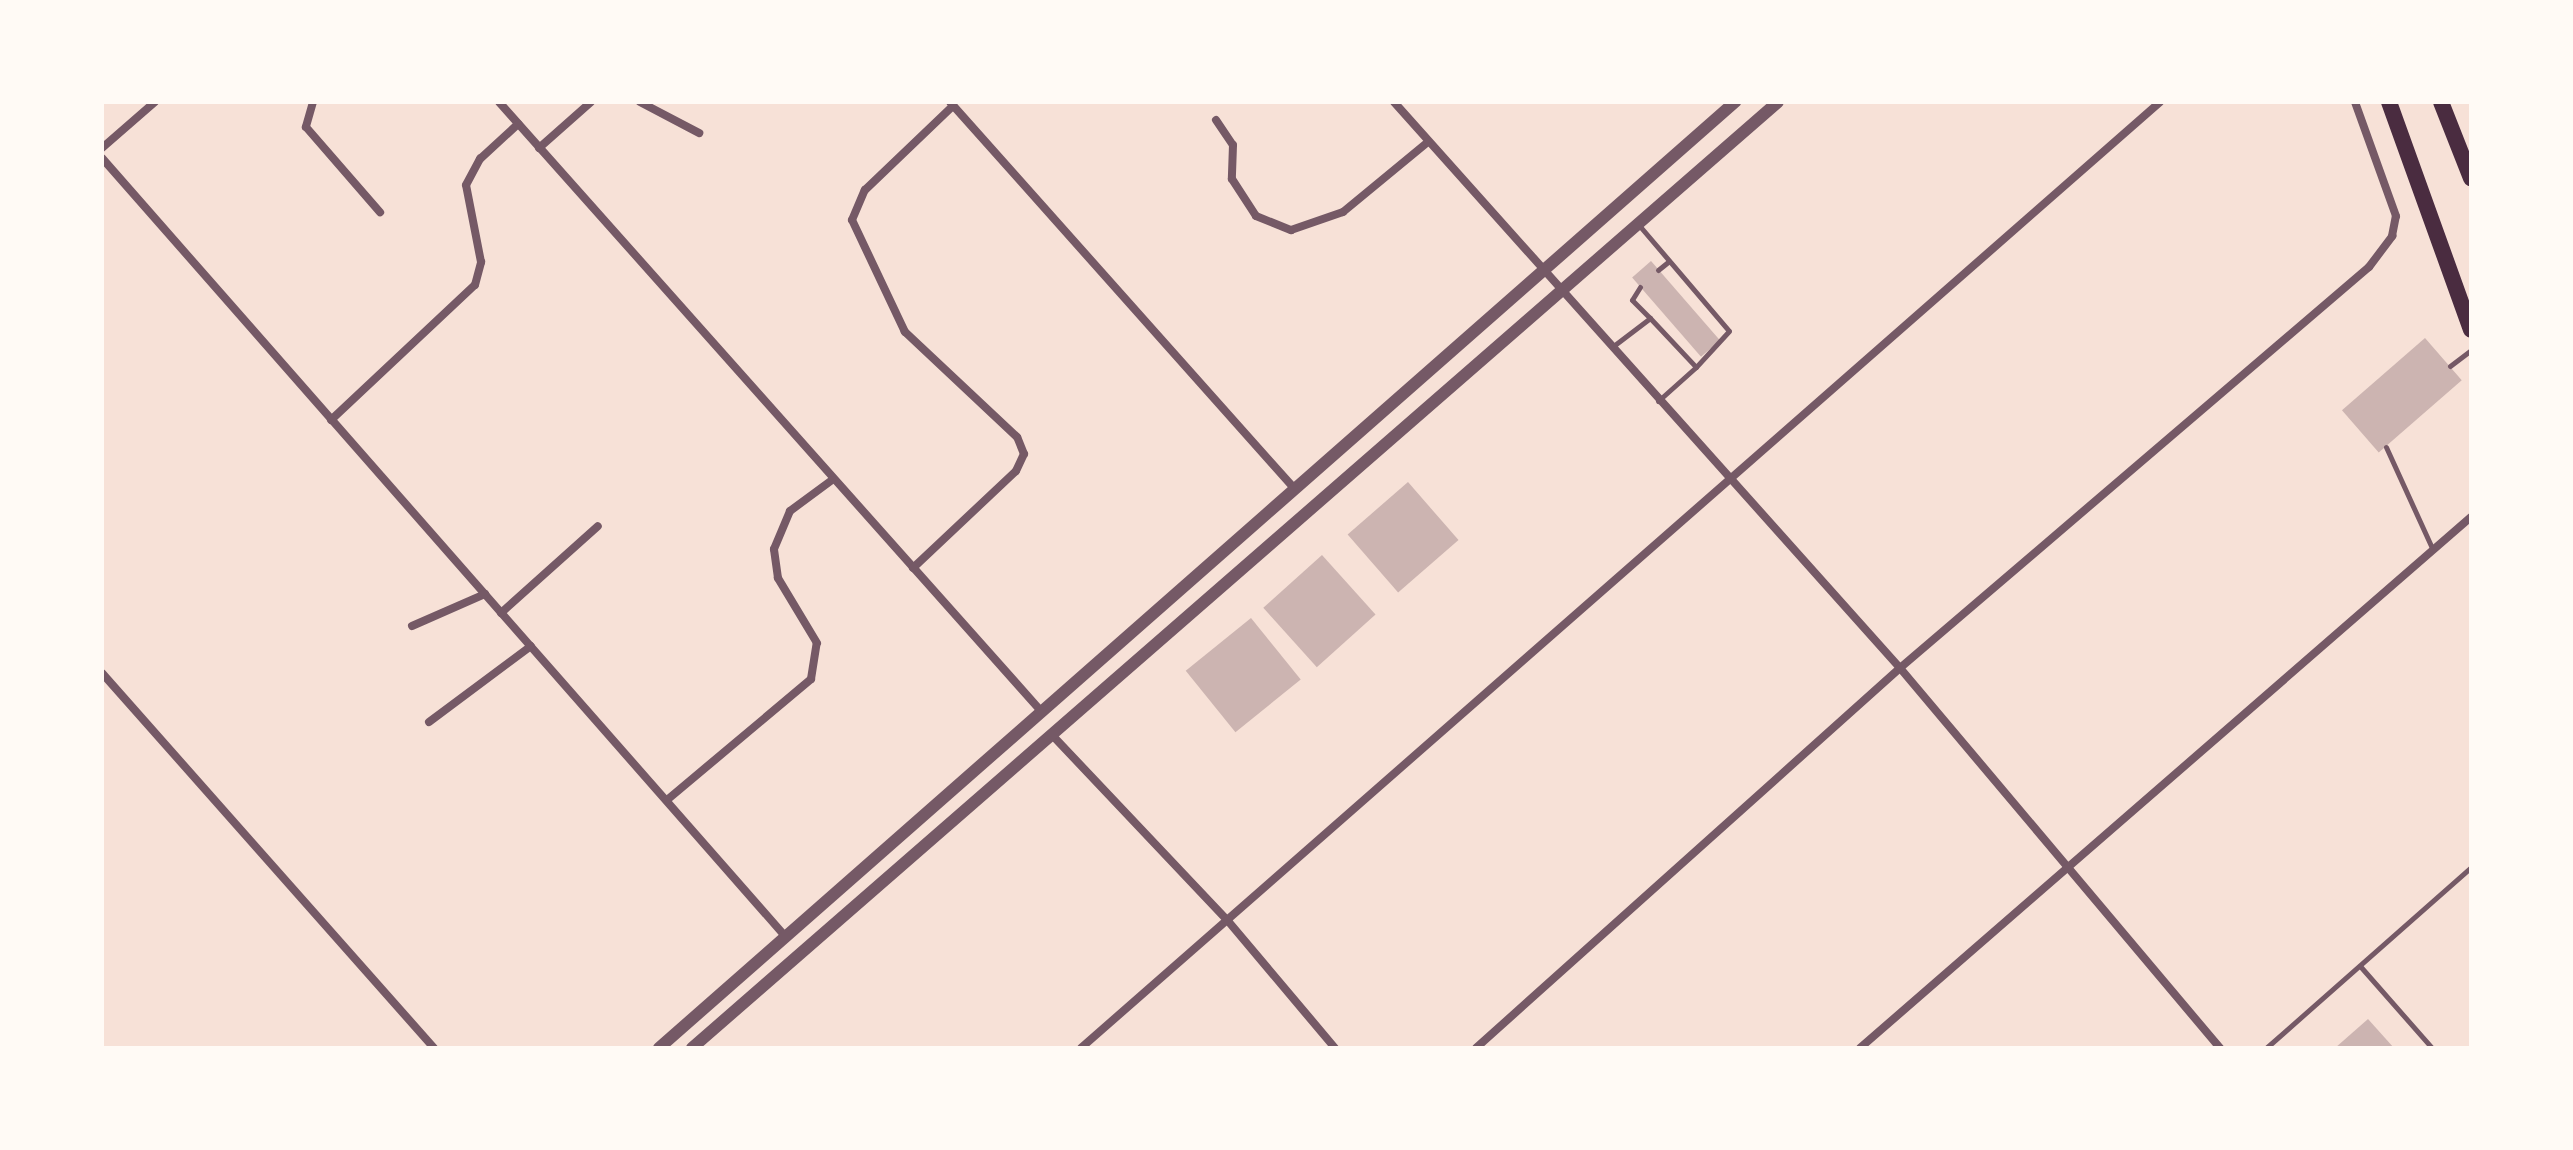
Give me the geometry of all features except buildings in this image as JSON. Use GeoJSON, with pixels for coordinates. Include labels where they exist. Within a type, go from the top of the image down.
{"type":"FeatureCollection","features":[{"type":"Feature","properties":{"kind":"main road"},"geometry":{"type":"LineString","coordinates":[[2389,102],[2471,330]]}},
{"type":"Feature","properties":{"kind":"main road"},"geometry":{"type":"LineString","coordinates":[[2441,102],[2471,178]]}},
{"type":"Feature","properties":{"kind":"street"},"geometry":{"type":"LineString","coordinates":[[102,148],[155,102]]}},
{"type":"Feature","properties":{"kind":"street"},"geometry":{"type":"LineString","coordinates":[[313,102],[306,127],[380,212]]}},
{"type":"Feature","properties":{"kind":"street"},"geometry":{"type":"LineString","coordinates":[[499,102],[832,480],[1041,711]]}},
{"type":"Feature","properties":{"kind":"street"},"geometry":{"type":"LineString","coordinates":[[539,148],[591,102]]}},
{"type":"Feature","properties":{"kind":"street"},"geometry":{"type":"LineString","coordinates":[[640,102],[699,133]]}},
{"type":"Feature","properties":{"kind":"street"},"geometry":{"type":"LineString","coordinates":[[1394,102],[1727,481],[1900,668],[2068,863],[2220,1048]]}},
{"type":"Feature","properties":{"kind":"street"},"geometry":{"type":"LineString","coordinates":[[659,1048],[1293,487],[1735,102]]}},
{"type":"Feature","properties":{"kind":"street"},"geometry":{"type":"LineString","coordinates":[[692,1048],[1778,102]]}},
{"type":"Feature","properties":{"kind":"street"},"geometry":{"type":"LineString","coordinates":[[1081,1048],[2160,102]]}},
{"type":"Feature","properties":{"kind":"street"},"geometry":{"type":"LineString","coordinates":[[1476,1048],[1900,668],[2382,252],[2392,236],[2394,199],[2355,102]]}},
{"type":"Feature","properties":{"kind":"street"},"geometry":{"type":"LineString","coordinates":[[913,568],[1016,471],[1024,454],[1017,437],[905,332],[852,220],[865,190],[951,104],[1293,487]]}},
{"type":"Feature","properties":{"kind":"street"},"geometry":{"type":"LineString","coordinates":[[1216,120],[1233,145],[1232,179],[1256,216],[1291,230],[1343,212],[1428,142]]}},
{"type":"Feature","properties":{"kind":"street"},"geometry":{"type":"LineString","coordinates":[[331,420],[475,285],[481,262],[466,185],[480,159],[518,124]]}},
{"type":"Feature","properties":{"kind":"street"},"geometry":{"type":"LineString","coordinates":[[102,158],[786,937]]}},
{"type":"Feature","properties":{"kind":"street"},"geometry":{"type":"LineString","coordinates":[[667,800],[811,679],[817,643],[778,578],[774,549],[790,511],[832,480]]}},
{"type":"Feature","properties":{"kind":"street"},"geometry":{"type":"LineString","coordinates":[[1860,1048],[2068,863],[2471,517]]}},
{"type":"Feature","properties":{"kind":"street"},"geometry":{"type":"LineString","coordinates":[[501,613],[598,526]]}},
{"type":"Feature","properties":{"kind":"street"},"geometry":{"type":"LineString","coordinates":[[412,626],[485,594]]}},
{"type":"Feature","properties":{"kind":"street"},"geometry":{"type":"LineString","coordinates":[[429,722],[531,646]]}},
{"type":"Feature","properties":{"kind":"street"},"geometry":{"type":"LineString","coordinates":[[102,673],[434,1048]]}},
{"type":"Feature","properties":{"kind":"street"},"geometry":{"type":"LineString","coordinates":[[1053,736],[1228,921],[1335,1048]]}},
{"type":"Feature","properties":{"kind":"lane"},"geometry":{"type":"LineString","coordinates":[[1638,224],[1729,331],[1696,367],[1657,402]]}},
{"type":"Feature","properties":{"kind":"lane"},"geometry":{"type":"LineString","coordinates":[[1658,270],[1669,261]]}},
{"type":"Feature","properties":{"kind":"lane"},"geometry":{"type":"LineString","coordinates":[[1640,287],[1632,300],[1696,367]]}},
{"type":"Feature","properties":{"kind":"lane"},"geometry":{"type":"LineString","coordinates":[[1609,348],[1650,318]]}},
{"type":"Feature","properties":{"kind":"lane"},"geometry":{"type":"LineString","coordinates":[[2450,366],[2471,350]]}},
{"type":"Feature","properties":{"kind":"lane"},"geometry":{"type":"LineString","coordinates":[[2386,447],[2432,548]]}},
{"type":"Feature","properties":{"kind":"lane"},"geometry":{"type":"LineString","coordinates":[[2266,1048],[2471,867]]}},
{"type":"Feature","properties":{"kind":"lane"},"geometry":{"type":"LineString","coordinates":[[2360,966],[2432,1048]]}}]}
